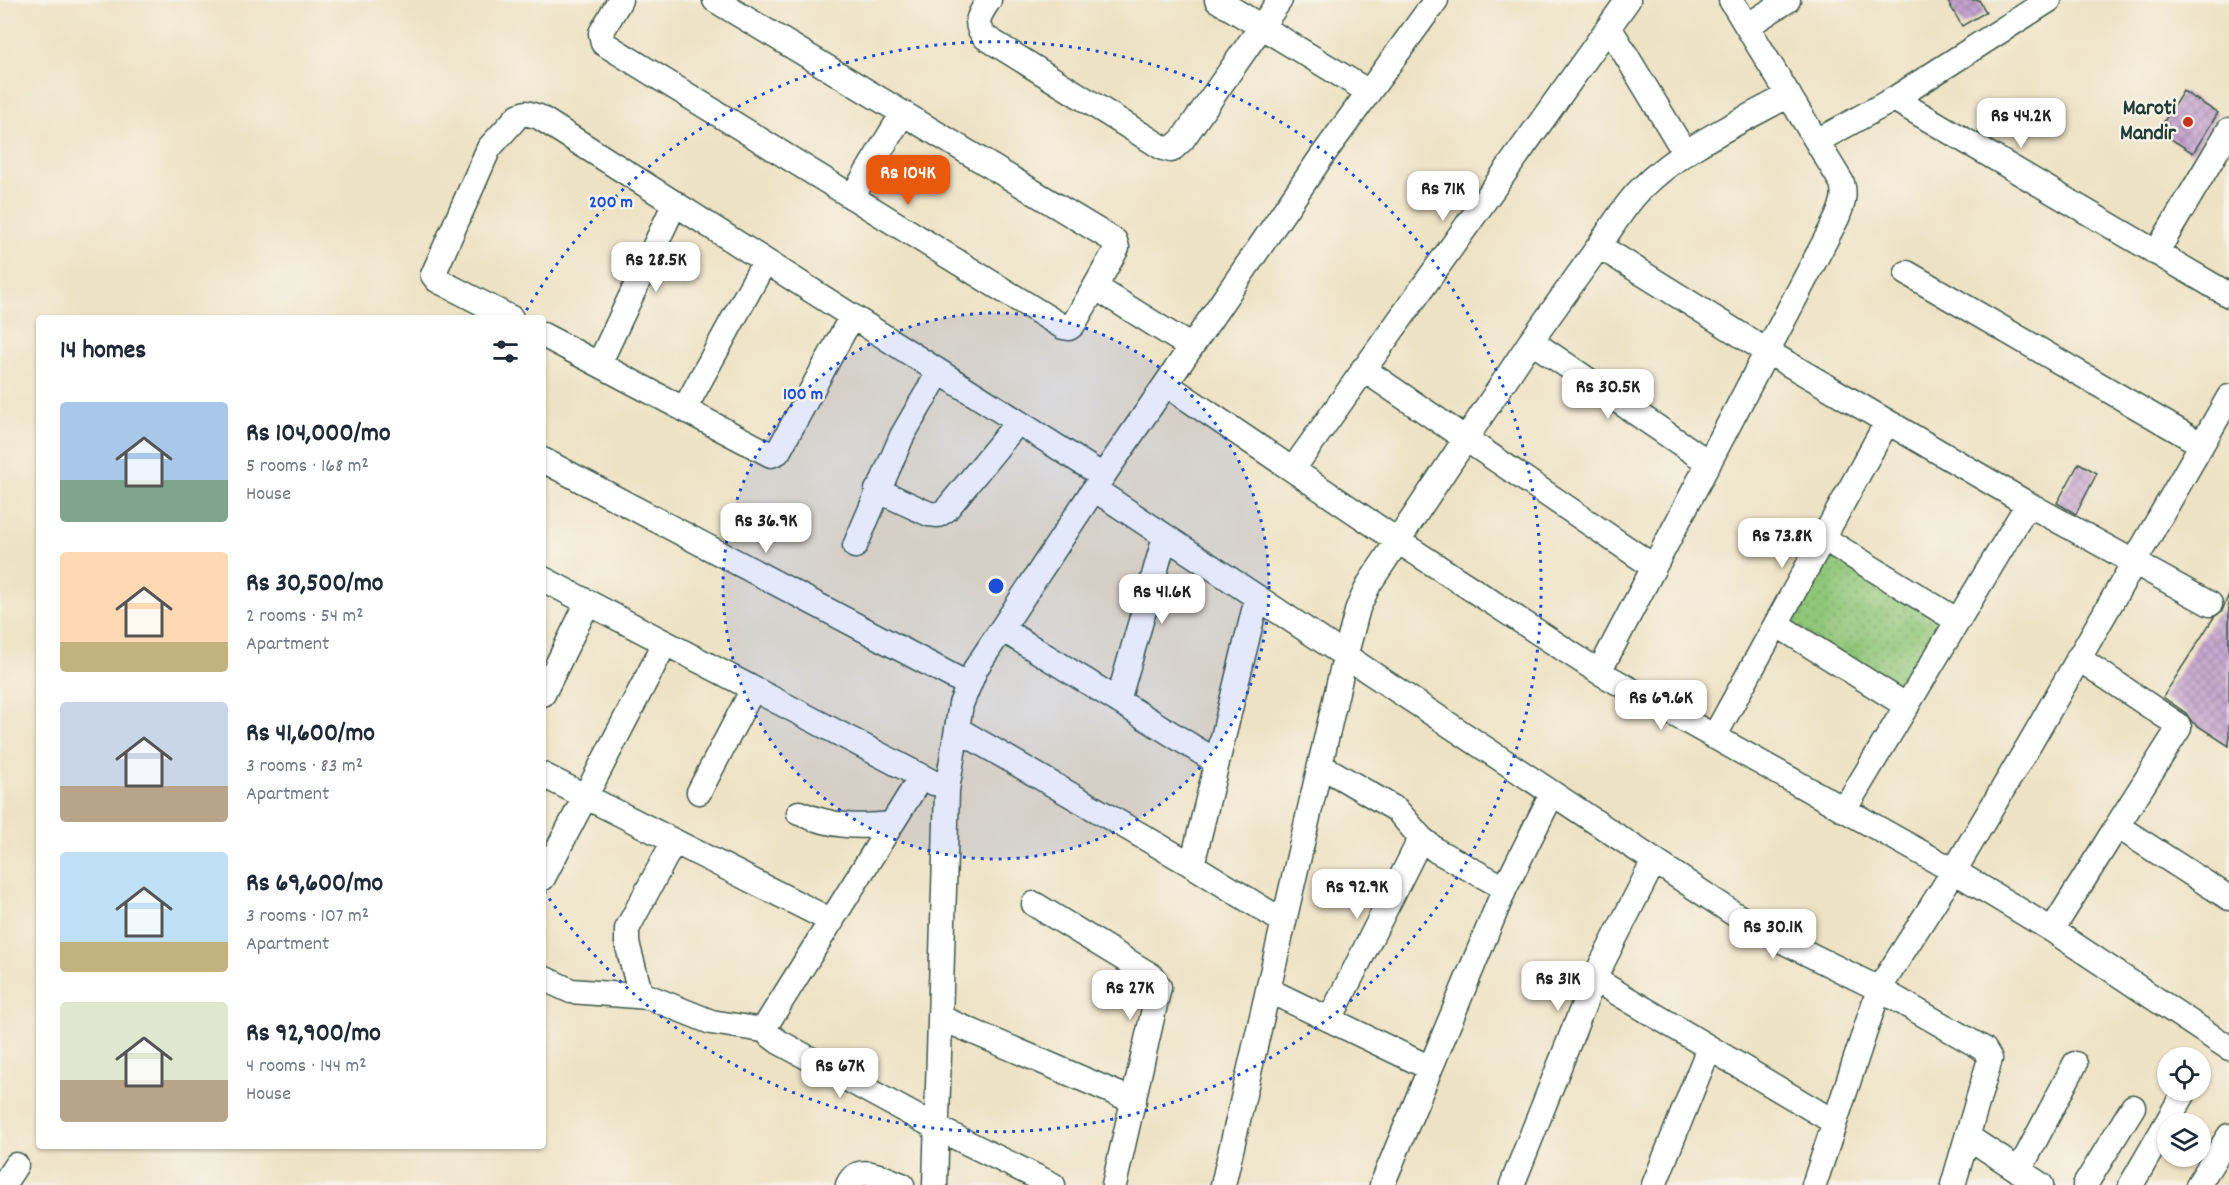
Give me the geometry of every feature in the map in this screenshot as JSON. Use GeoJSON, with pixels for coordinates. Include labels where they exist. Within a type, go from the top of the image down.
{"type":"FeatureCollection","features":[{"type":"Feature","properties":{"kind":"street"},"geometry":{"type":"LineString","coordinates":[[620,0],[601,33],[603,43],[1063,327],[1069,328],[1073,325],[1117,248],[1115,241],[715,0]]}},
{"type":"Feature","properties":{"kind":"street"},"geometry":{"type":"LineString","coordinates":[[989,0],[978,17],[977,25],[985,37],[1163,148],[1171,150],[1182,140],[1280,0]]}},
{"type":"Feature","properties":{"kind":"street"},"geometry":{"type":"LineString","coordinates":[[1217,0],[1369,92]]}},
{"type":"Feature","properties":{"kind":"street"},"geometry":{"type":"LineString","coordinates":[[936,1185],[947,790],[962,704],[969,684],[976,668],[1191,347],[1436,0]]}},
{"type":"Feature","properties":{"kind":"street"},"geometry":{"type":"LineString","coordinates":[[1293,469],[1628,0]]}},
{"type":"Feature","properties":{"kind":"street"},"geometry":{"type":"LineString","coordinates":[[1599,672],[1768,352],[1844,200],[1842,183],[1731,0]]}},
{"type":"Feature","properties":{"kind":"street"},"geometry":{"type":"LineString","coordinates":[[1747,26],[1788,0]]}},
{"type":"Feature","properties":{"kind":"street"},"geometry":{"type":"LineString","coordinates":[[1817,141],[1894,99],[2049,0]]}},
{"type":"Feature","properties":{"kind":"street"},"geometry":{"type":"LineString","coordinates":[[1609,27],[1685,153]]}},
{"type":"Feature","properties":{"kind":"street"},"geometry":{"type":"LineString","coordinates":[[1223,1185],[1345,657],[1364,593],[1531,341],[1640,190],[1685,153],[1789,95]]}},
{"type":"Feature","properties":{"kind":"street"},"geometry":{"type":"LineString","coordinates":[[1894,99],[2229,295]]}},
{"type":"Feature","properties":{"kind":"street"},"geometry":{"type":"LineString","coordinates":[[505,315],[437,280],[433,275],[489,148],[518,116],[526,113],[539,117],[1018,422],[1099,483],[1165,537],[1754,927],[1880,988],[1988,1054],[1990,1066],[1953,1185]]}},
{"type":"Feature","properties":{"kind":"street"},"geometry":{"type":"LineString","coordinates":[[852,197],[903,113]]}},
{"type":"Feature","properties":{"kind":"street"},"geometry":{"type":"LineString","coordinates":[[2156,253],[2229,130]]}},
{"type":"Feature","properties":{"kind":"street"},"geometry":{"type":"LineString","coordinates":[[599,364],[675,203]]}},
{"type":"Feature","properties":{"kind":"street"},"geometry":{"type":"LineString","coordinates":[[1599,246],[1768,352],[1887,422],[2028,504],[2210,604]]}},
{"type":"Feature","properties":{"kind":"street"},"geometry":{"type":"LineString","coordinates":[[685,408],[765,261]]}},
{"type":"Feature","properties":{"kind":"street"},"geometry":{"type":"LineString","coordinates":[[1907,273],[2201,444]]}},
{"type":"Feature","properties":{"kind":"street"},"geometry":{"type":"LineString","coordinates":[[1095,287],[1191,347]]}},
{"type":"Feature","properties":{"kind":"street"},"geometry":{"type":"LineString","coordinates":[[546,337],[774,455],[852,316]]}},
{"type":"Feature","properties":{"kind":"street"},"geometry":{"type":"LineString","coordinates":[[1531,341],[1709,463]]}},
{"type":"Feature","properties":{"kind":"street"},"geometry":{"type":"LineString","coordinates":[[1363,369],[1654,567]]}},
{"type":"Feature","properties":{"kind":"street"},"geometry":{"type":"LineString","coordinates":[[855,546],[902,436],[939,372]]}},
{"type":"Feature","properties":{"kind":"street"},"geometry":{"type":"LineString","coordinates":[[1167,385],[1398,541],[1599,672],[1954,871],[2052,930],[2229,1048]]}},
{"type":"Feature","properties":{"kind":"street"},"geometry":{"type":"LineString","coordinates":[[1814,1185],[1880,988],[1954,871],[2229,397]]}},
{"type":"Feature","properties":{"kind":"street"},"geometry":{"type":"LineString","coordinates":[[877,490],[929,514],[938,514],[946,510],[1018,422]]}},
{"type":"Feature","properties":{"kind":"street"},"geometry":{"type":"LineString","coordinates":[[1714,736],[1887,422]]}},
{"type":"Feature","properties":{"kind":"street"},"geometry":{"type":"LineString","coordinates":[[546,462],[969,684]]}},
{"type":"Feature","properties":{"kind":"street"},"geometry":{"type":"LineString","coordinates":[[1844,810],[2028,504]]}},
{"type":"Feature","properties":{"kind":"street"},"geometry":{"type":"LineString","coordinates":[[1118,701],[1165,537]]}},
{"type":"Feature","properties":{"kind":"street"},"geometry":{"type":"LineString","coordinates":[[1823,538],[1958,621]]}},
{"type":"Feature","properties":{"kind":"street"},"geometry":{"type":"LineString","coordinates":[[546,581],[947,790]]}},
{"type":"Feature","properties":{"kind":"street"},"geometry":{"type":"LineString","coordinates":[[1192,865],[1257,598]]}},
{"type":"Feature","properties":{"kind":"street"},"geometry":{"type":"LineString","coordinates":[[546,688],[588,602]]}},
{"type":"Feature","properties":{"kind":"street"},"geometry":{"type":"LineString","coordinates":[[1776,624],[1906,706]]}},
{"type":"Feature","properties":{"kind":"street"},"geometry":{"type":"LineString","coordinates":[[1002,629],[1217,762]]}},
{"type":"Feature","properties":{"kind":"street"},"geometry":{"type":"LineString","coordinates":[[546,873],[665,643]]}},
{"type":"Feature","properties":{"kind":"street"},"geometry":{"type":"LineString","coordinates":[[2052,930],[2165,751],[2178,725],[2078,658]]}},
{"type":"Feature","properties":{"kind":"street"},"geometry":{"type":"LineString","coordinates":[[699,792],[753,689]]}},
{"type":"Feature","properties":{"kind":"street"},"geometry":{"type":"LineString","coordinates":[[957,729],[1192,865],[1284,922]]}},
{"type":"Feature","properties":{"kind":"street"},"geometry":{"type":"LineString","coordinates":[[1320,765],[1397,810],[1421,838],[1437,851],[1504,888]]}},
{"type":"Feature","properties":{"kind":"street"},"geometry":{"type":"LineString","coordinates":[[546,776],[832,921]]}},
{"type":"Feature","properties":{"kind":"street"},"geometry":{"type":"LineString","coordinates":[[763,1030],[921,777]]}},
{"type":"Feature","properties":{"kind":"street"},"geometry":{"type":"LineString","coordinates":[[1382,1185],[1504,888],[1552,794]]}},
{"type":"Feature","properties":{"kind":"street"},"geometry":{"type":"LineString","coordinates":[[799,813],[833,825],[858,828],[891,825]]}},
{"type":"Feature","properties":{"kind":"street"},"geometry":{"type":"LineString","coordinates":[[2117,826],[2229,898]]}},
{"type":"Feature","properties":{"kind":"street"},"geometry":{"type":"LineString","coordinates":[[1330,1019],[1421,838]]}},
{"type":"Feature","properties":{"kind":"street"},"geometry":{"type":"LineString","coordinates":[[641,996],[627,943],[627,929],[675,841]]}},
{"type":"Feature","properties":{"kind":"street"},"geometry":{"type":"LineString","coordinates":[[1512,1185],[1594,979],[1654,861]]}},
{"type":"Feature","properties":{"kind":"street"},"geometry":{"type":"LineString","coordinates":[[1034,904],[1157,981],[1159,987],[1114,1185]]}},
{"type":"Feature","properties":{"kind":"street"},"geometry":{"type":"LineString","coordinates":[[546,979],[571,991],[641,996],[711,1022],[763,1030],[779,1042],[938,1128],[1053,1185]]}},
{"type":"Feature","properties":{"kind":"street"},"geometry":{"type":"LineString","coordinates":[[1594,979],[1834,1122]]}},
{"type":"Feature","properties":{"kind":"street"},"geometry":{"type":"LineString","coordinates":[[1268,990],[1430,1068]]}},
{"type":"Feature","properties":{"kind":"street"},"geometry":{"type":"LineString","coordinates":[[941,1018],[1134,1101]]}},
{"type":"Feature","properties":{"kind":"street"},"geometry":{"type":"LineString","coordinates":[[1654,1185],[1709,1048]]}},
{"type":"Feature","properties":{"kind":"street"},"geometry":{"type":"LineString","coordinates":[[1968,1137],[2033,1181],[2075,1064]]}},
{"type":"Feature","properties":{"kind":"street"},"geometry":{"type":"LineString","coordinates":[[2131,1185],[2179,1101]]}},
{"type":"Feature","properties":{"kind":"street"},"geometry":{"type":"LineString","coordinates":[[2085,1185],[2133,1107]]}},
{"type":"Feature","properties":{"kind":"street"},"geometry":{"type":"LineString","coordinates":[[2198,1185],[2229,1136]]}},
{"type":"Feature","properties":{"kind":"street"},"geometry":{"type":"LineString","coordinates":[[3,1185],[16,1165]]}},
{"type":"Feature","properties":{"kind":"street"},"geometry":{"type":"LineString","coordinates":[[848,1185],[856,1175],[863,1172],[902,1185]]}},
{"type":"Feature","properties":{"kind":"green space"},"geometry":{"type":"Polygon","coordinates":[[[1827,552],[1944,623],[1903,695],[1788,622],[1827,552]]]}},
{"type":"Feature","properties":{"kind":"building"},"geometry":{"type":"Polygon","coordinates":[[[1947,0],[1979,0],[1986,12],[1962,26],[1947,0]]]}},
{"type":"Feature","properties":{"kind":"building","name":"Maroti Mandir"},"geometry":{"type":"Polygon","coordinates":[[[2183,91],[2218,113],[2193,153],[2158,131],[2183,91]]]}},
{"type":"Feature","properties":{"kind":"building"},"geometry":{"type":"Polygon","coordinates":[[[2079,463],[2097,473],[2076,514],[2057,503],[2079,463]]]}},
{"type":"Feature","properties":{"kind":"building"},"geometry":{"type":"Polygon","coordinates":[[[2229,594],[2229,746],[2192,722],[2186,713],[2163,697],[2214,617],[2222,611],[2229,594]]]}},
{"type":"Feature","properties":{"kind":"place","name":"Maroti Mandir"},"geometry":{"type":"Point","coordinates":[2188,122]}}]}
